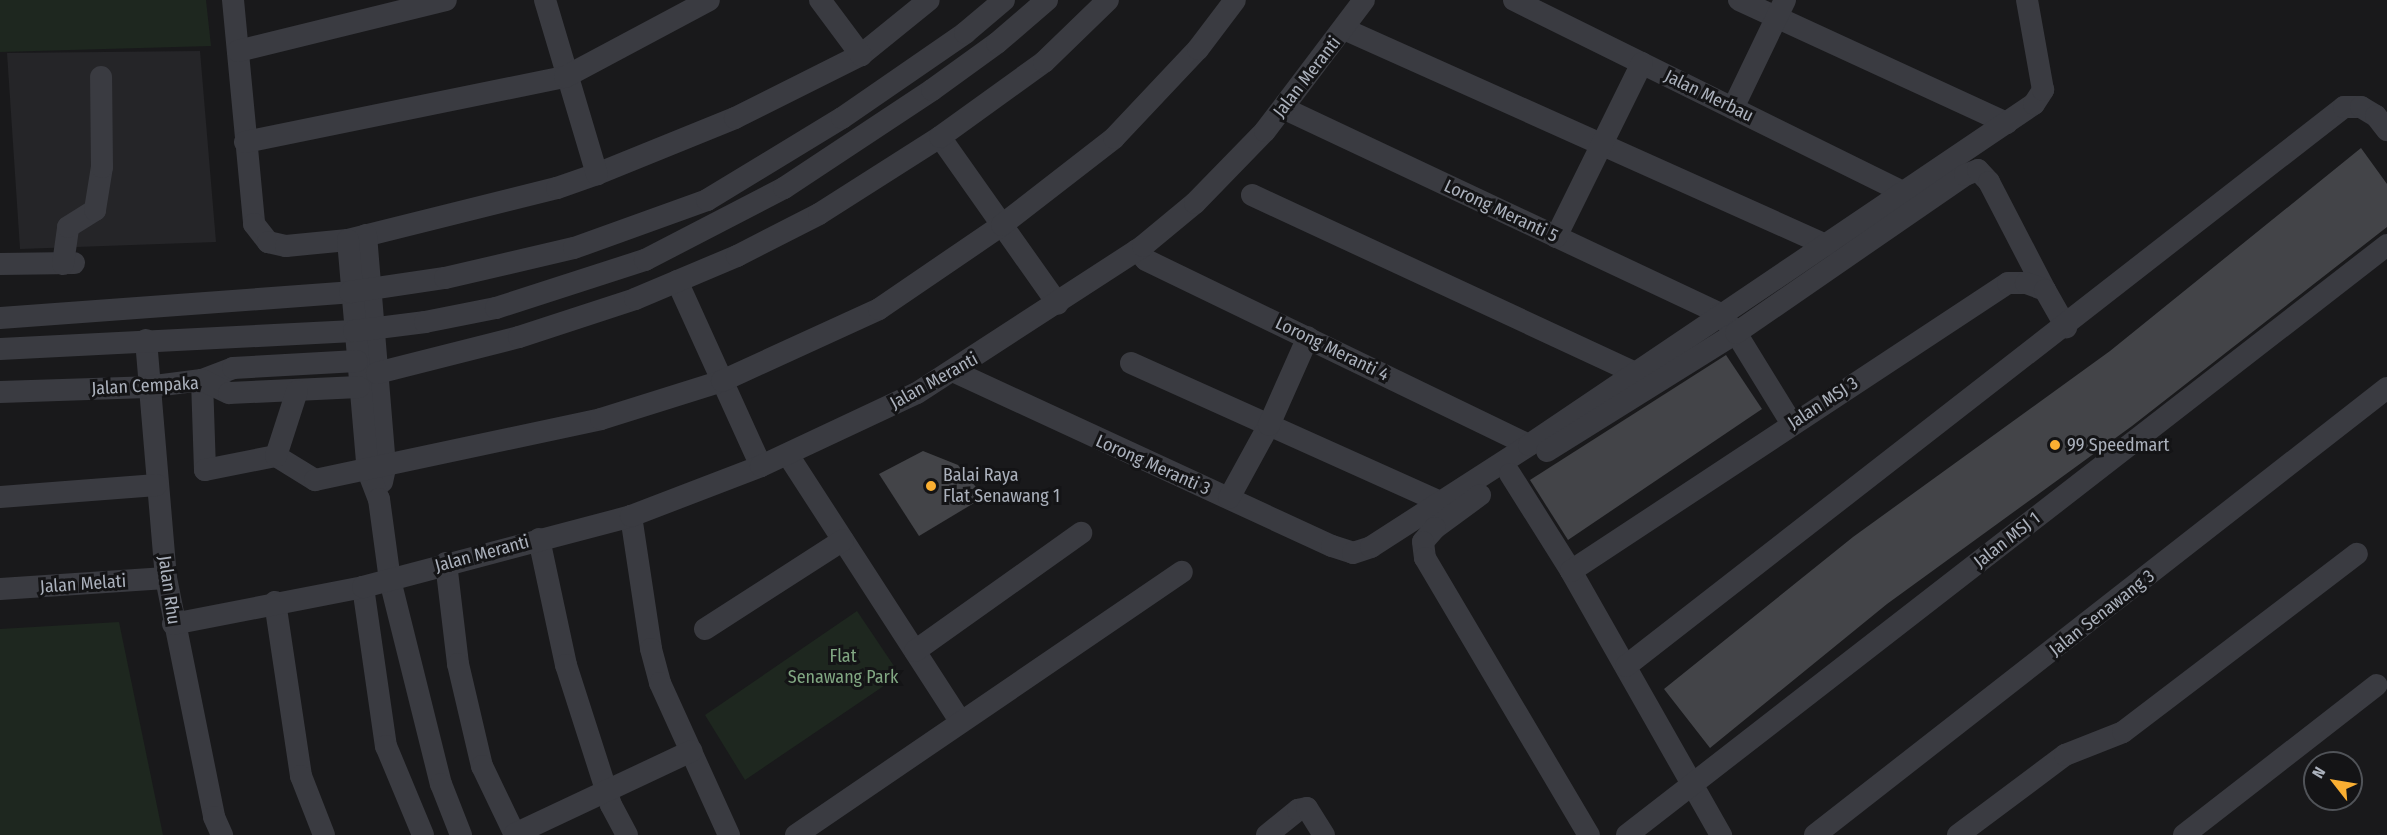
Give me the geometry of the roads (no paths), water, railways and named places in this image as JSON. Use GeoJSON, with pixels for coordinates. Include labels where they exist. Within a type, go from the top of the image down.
{"type":"FeatureCollection","features":[{"type":"Feature","properties":{"kind":"street"},"geometry":{"type":"LineString","coordinates":[[233,0],[245,142],[255,224],[268,242],[286,246],[357,238],[557,188],[597,174],[735,118],[861,55],[929,0]]}},
{"type":"Feature","properties":{"kind":"street"},"geometry":{"type":"LineString","coordinates":[[238,51],[446,0]]}},
{"type":"Feature","properties":{"kind":"street"},"geometry":{"type":"LineString","coordinates":[[545,0],[565,77],[597,174]]}},
{"type":"Feature","properties":{"kind":"street"},"geometry":{"type":"LineString","coordinates":[[245,142],[565,77],[709,0]]}},
{"type":"Feature","properties":{"kind":"street"},"geometry":{"type":"LineString","coordinates":[[820,0],[861,55]]}},
{"type":"Feature","properties":{"kind":"street"},"geometry":{"type":"LineString","coordinates":[[0,318],[361,290],[446,278],[574,248],[707,200],[842,118],[965,33],[1004,0]]}},
{"type":"Feature","properties":{"kind":"street"},"geometry":{"type":"LineString","coordinates":[[0,349],[309,331],[364,330],[496,308],[645,260],[784,188],[941,84],[1047,0]]}},
{"type":"Feature","properties":{"kind":"street","name":"Jalan Cempaka"},"geometry":{"type":"LineString","coordinates":[[0,392],[147,387],[202,380],[229,393],[297,391],[369,380],[519,337],[635,300],[737,256],[819,214],[940,136],[1044,62],[1108,0]]}},
{"type":"Feature","properties":{"kind":"street"},"geometry":{"type":"LineString","coordinates":[[357,361],[233,368],[202,380],[205,470],[276,456],[315,480],[376,470],[601,419],[722,381],[879,309],[1002,225],[1114,138],[1198,49],[1235,0]]}},
{"type":"Feature","properties":{"kind":"street","name":"Jalan Meranti"},"geometry":{"type":"LineString","coordinates":[[173,624],[274,602],[363,587],[446,563],[631,516],[788,454],[955,372],[1137,250],[1195,202],[1283,108],[1364,0]]}},
{"type":"Feature","properties":{"kind":"street","name":"Jalan Merbau"},"geometry":{"type":"LineString","coordinates":[[1514,0],[1904,193]]}},
{"type":"Feature","properties":{"kind":"street"},"geometry":{"type":"LineString","coordinates":[[1739,0],[1781,9],[2007,123]]}},
{"type":"Feature","properties":{"kind":"street"},"geometry":{"type":"LineString","coordinates":[[1131,363],[1442,502],[2034,104],[2043,90],[2026,0]]}},
{"type":"Feature","properties":{"kind":"street"},"geometry":{"type":"LineString","coordinates":[[1733,108],[1781,9]]}},
{"type":"Feature","properties":{"kind":"street"},"geometry":{"type":"LineString","coordinates":[[1344,29],[1826,245]]}},
{"type":"Feature","properties":{"kind":"street"},"geometry":{"type":"LineString","coordinates":[[1556,237],[1642,63]]}},
{"type":"Feature","properties":{"kind":"street"},"geometry":{"type":"LineString","coordinates":[[0,264],[68,264],[68,227],[95,210],[102,167],[101,77]]}},
{"type":"Feature","properties":{"kind":"street"},"geometry":{"type":"LineString","coordinates":[[1626,666],[2066,327],[2344,107],[2361,107],[2376,116],[2387,130]]}},
{"type":"Feature","properties":{"kind":"street","name":"Lorong Meranti 5"},"geometry":{"type":"LineString","coordinates":[[1283,108],[1720,314]]}},
{"type":"Feature","properties":{"kind":"street"},"geometry":{"type":"LineString","coordinates":[[940,136],[1058,304]]}},
{"type":"Feature","properties":{"kind":"street"},"geometry":{"type":"LineString","coordinates":[[1589,835],[1425,558],[1423,542],[1435,528],[1510,474],[1736,333],[1965,175],[1978,170],[1989,182],[2066,327]]}},
{"type":"Feature","properties":{"kind":"street"},"geometry":{"type":"LineString","coordinates":[[1252,195],[1635,373]]}},
{"type":"Feature","properties":{"kind":"street"},"geometry":{"type":"LineString","coordinates":[[357,238],[376,470],[390,580],[441,784],[461,835]]}},
{"type":"Feature","properties":{"kind":"street","name":"Jalan MSJ 1"},"geometry":{"type":"LineString","coordinates":[[1628,835],[2387,245]]}},
{"type":"Feature","properties":{"kind":"street","name":"Lorong Meranti 4"},"geometry":{"type":"LineString","coordinates":[[1137,250],[1146,260],[1529,445]]}},
{"type":"Feature","properties":{"kind":"street"},"geometry":{"type":"LineString","coordinates":[[677,281],[760,466]]}},
{"type":"Feature","properties":{"kind":"street","name":"Jalan MSJ 3"},"geometry":{"type":"LineString","coordinates":[[1571,571],[2008,283],[2026,283],[2045,290]]}},
{"type":"Feature","properties":{"kind":"street"},"geometry":{"type":"LineString","coordinates":[[1720,314],[1736,333],[1792,424]]}},
{"type":"Feature","properties":{"kind":"street"},"geometry":{"type":"LineString","coordinates":[[364,330],[357,361],[369,380]]}},
{"type":"Feature","properties":{"kind":"street"},"geometry":{"type":"LineString","coordinates":[[296,364],[320,350],[321,342],[309,331]]}},
{"type":"Feature","properties":{"kind":"street"},"geometry":{"type":"LineString","coordinates":[[1229,498],[1269,425],[1308,337]]}},
{"type":"Feature","properties":{"kind":"street","name":"Jalan Rhu"},"geometry":{"type":"LineString","coordinates":[[146,340],[147,387],[166,578],[173,624],[214,817],[222,835]]}},
{"type":"Feature","properties":{"kind":"street","name":"Lorong Meranti 3"},"geometry":{"type":"LineString","coordinates":[[955,372],[1353,553],[1371,547],[1442,502]]}},
{"type":"Feature","properties":{"kind":"street","name":"Jalan Senawang 3"},"geometry":{"type":"LineString","coordinates":[[1815,835],[2387,388]]}},
{"type":"Feature","properties":{"kind":"street"},"geometry":{"type":"LineString","coordinates":[[276,456],[297,391]]}},
{"type":"Feature","properties":{"kind":"street"},"geometry":{"type":"LineString","coordinates":[[788,454],[961,722]]}},
{"type":"Feature","properties":{"kind":"street"},"geometry":{"type":"LineString","coordinates":[[1510,474],[1571,571],[1691,786],[1721,835]]}},
{"type":"Feature","properties":{"kind":"street"},"geometry":{"type":"LineString","coordinates":[[0,497],[157,485]]}},
{"type":"Feature","properties":{"kind":"street"},"geometry":{"type":"LineString","coordinates":[[631,516],[651,649],[660,683],[729,835]]}},
{"type":"Feature","properties":{"kind":"street"},"geometry":{"type":"LineString","coordinates":[[915,651],[1081,533]]}},
{"type":"Feature","properties":{"kind":"street"},"geometry":{"type":"LineString","coordinates":[[539,539],[566,666],[607,789],[627,835]]}},
{"type":"Feature","properties":{"kind":"street"},"geometry":{"type":"LineString","coordinates":[[705,629],[843,540]]}},
{"type":"Feature","properties":{"kind":"street"},"geometry":{"type":"LineString","coordinates":[[1958,835],[2065,755],[2123,732],[2356,554]]}},
{"type":"Feature","properties":{"kind":"street"},"geometry":{"type":"LineString","coordinates":[[446,563],[458,664],[482,766],[515,835],[607,789],[691,751]]}},
{"type":"Feature","properties":{"kind":"street"},"geometry":{"type":"LineString","coordinates":[[796,835],[1182,572]]}},
{"type":"Feature","properties":{"kind":"street","name":"Jalan Melati"},"geometry":{"type":"LineString","coordinates":[[0,589],[166,578]]}},
{"type":"Feature","properties":{"kind":"street"},"geometry":{"type":"LineString","coordinates":[[363,587],[386,746],[423,835]]}},
{"type":"Feature","properties":{"kind":"street"},"geometry":{"type":"LineString","coordinates":[[274,602],[301,776],[324,835]]}},
{"type":"Feature","properties":{"kind":"street"},"geometry":{"type":"LineString","coordinates":[[2184,835],[2377,685]]}},
{"type":"Feature","properties":{"kind":"street"},"geometry":{"type":"LineString","coordinates":[[1267,835],[1298,810],[1307,808],[1324,835]]}},
{"type":"Feature","properties":{"kind":"place","name":"99 Speedmart"},"geometry":{"type":"Point","coordinates":[2055,445]}},
{"type":"Feature","properties":{"kind":"place","name":"Balai Raya Flat Senawang 1"},"geometry":{"type":"Point","coordinates":[931,486]}},
{"type":"Feature","properties":{"kind":"park label","name":"Flat Senawang Park"},"geometry":{"type":"Point","coordinates":[843,667]}}]}
